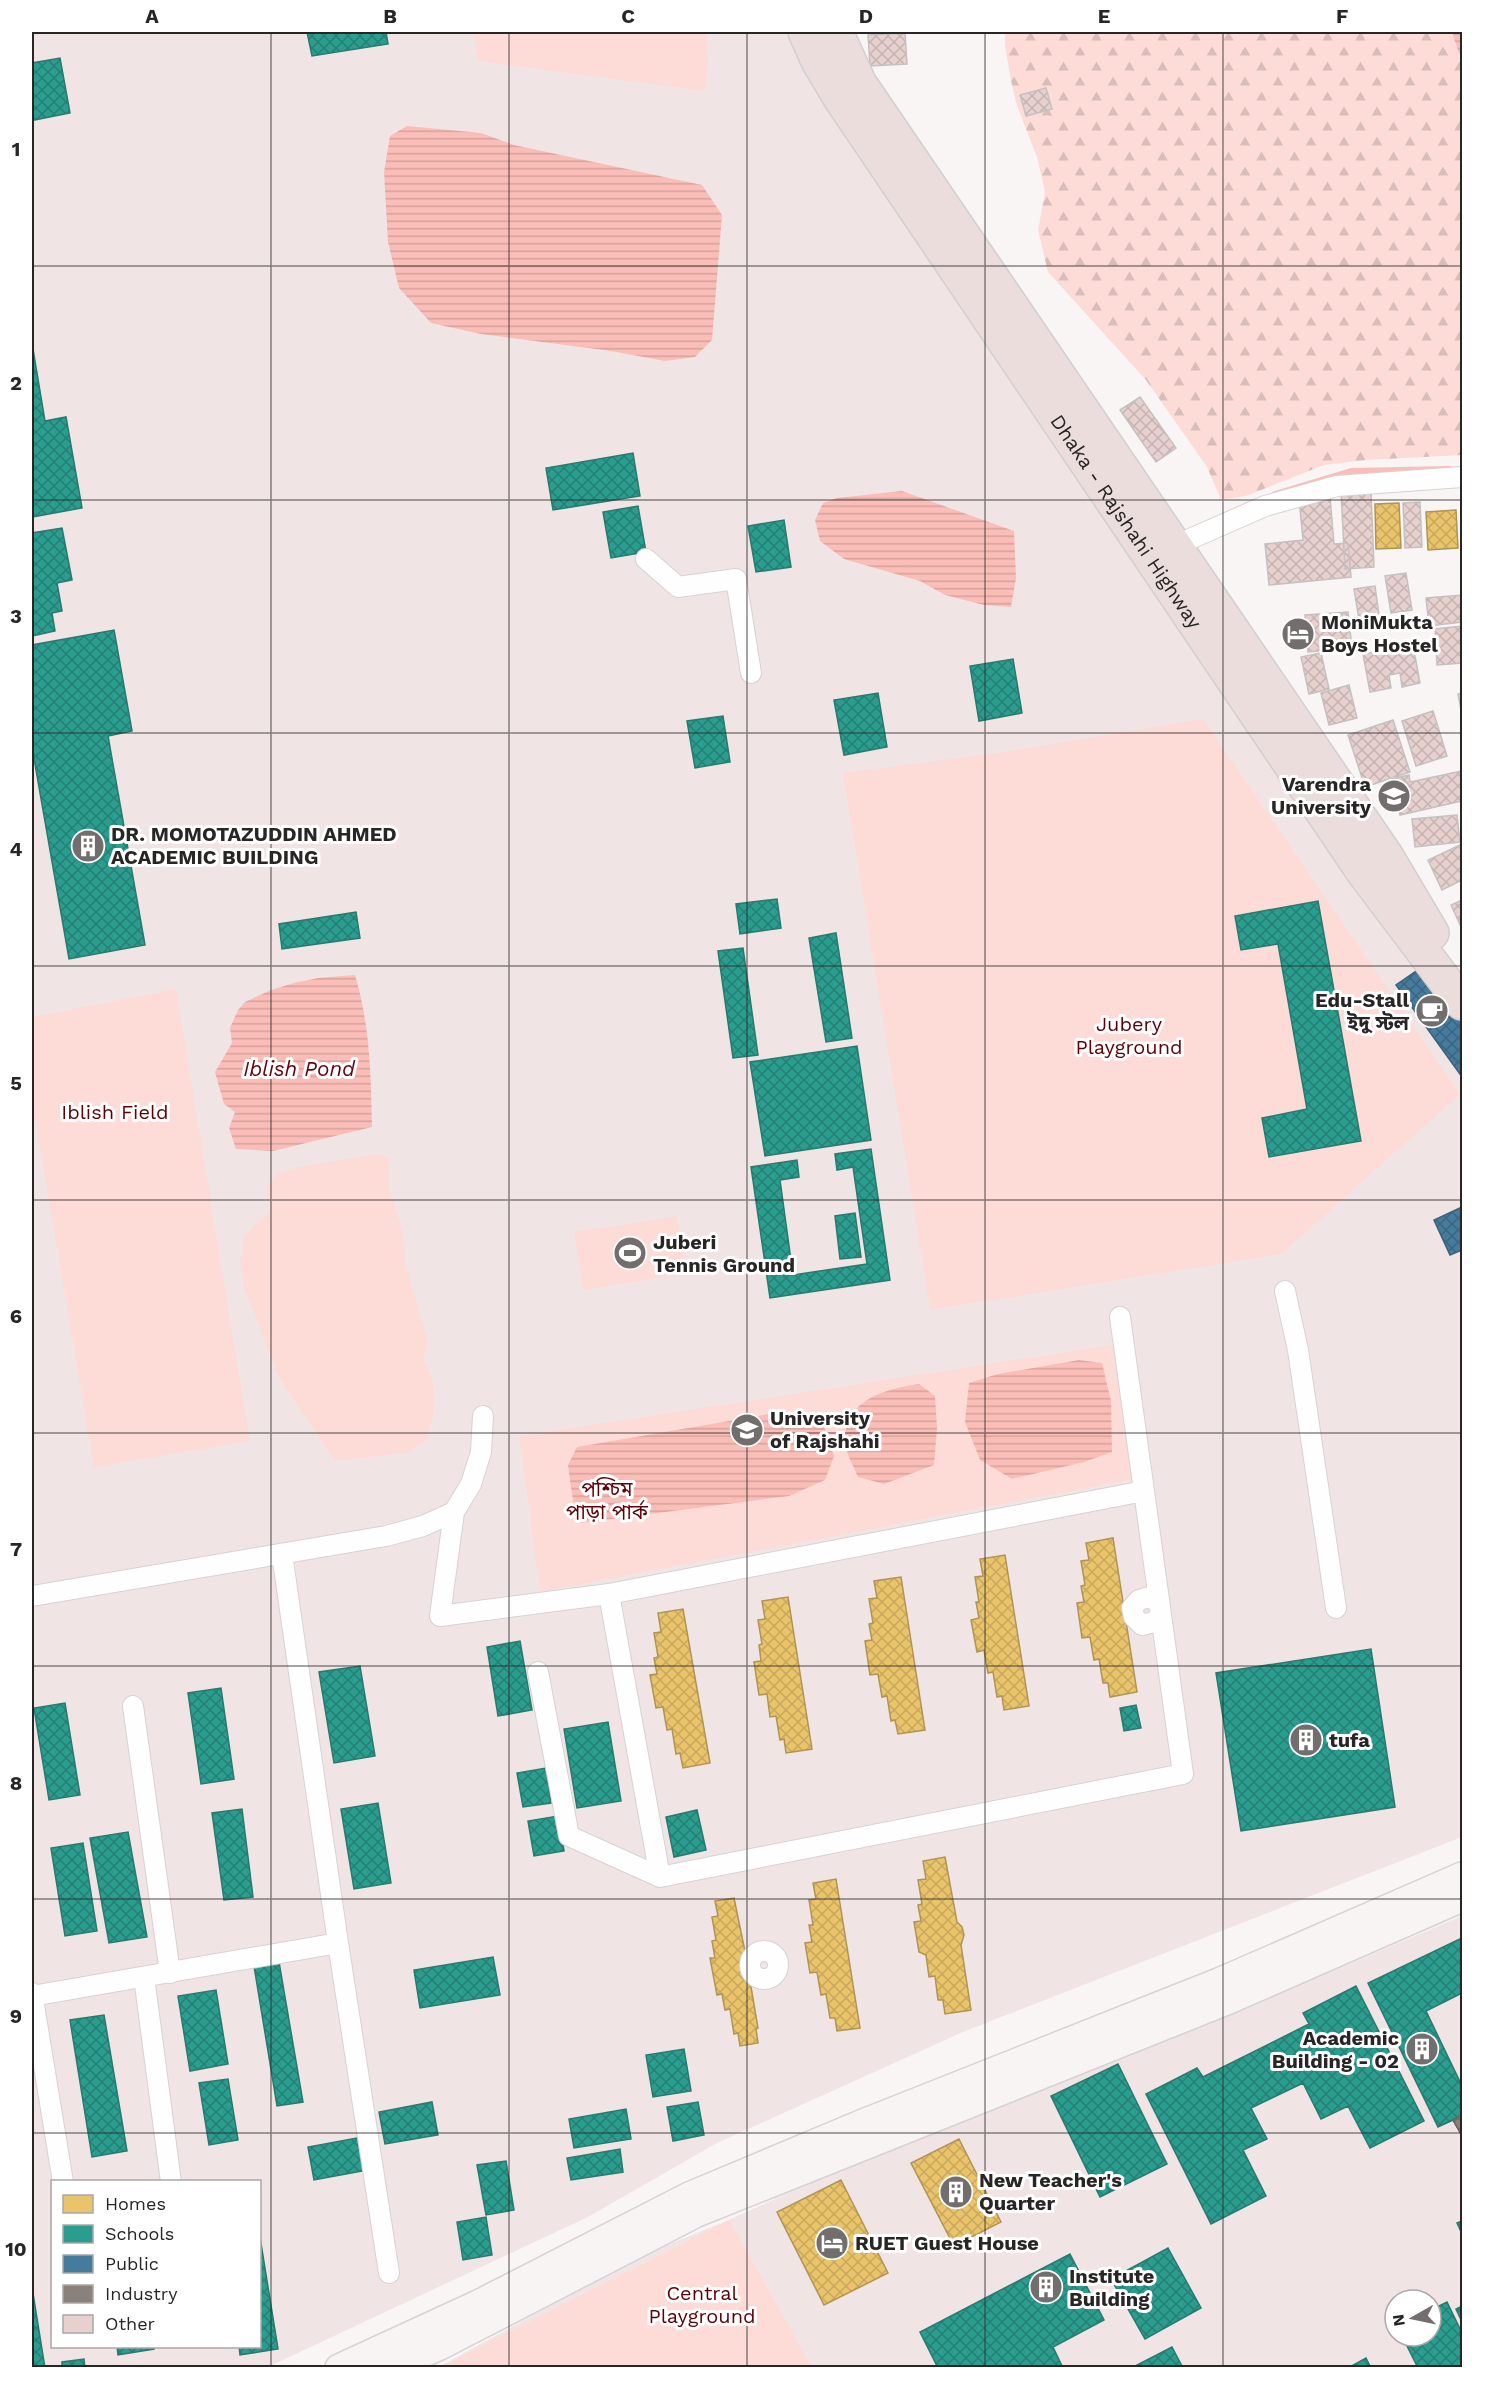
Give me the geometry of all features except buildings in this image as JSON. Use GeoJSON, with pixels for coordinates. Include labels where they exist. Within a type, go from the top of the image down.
{"type":"FeatureCollection","features":[{"type":"Feature","properties":{"kind":"highway","name":"Dhaka - Rajshahi Highway"},"geometry":{"type":"LineString","coordinates":[[805,32],[818,61],[840,98],[1162,551],[1387,857],[1462,984]]}},
{"type":"Feature","properties":{"kind":"highway","name":"Dhaka - Rajshahi Highway"},"geometry":{"type":"LineString","coordinates":[[836,32],[860,84],[1162,551],[1363,872],[1462,1003]]}},
{"type":"Feature","properties":{"kind":"main road"},"geometry":{"type":"LineString","coordinates":[[339,2367],[478,2304],[690,2196],[863,2123],[1221,1981],[1462,1876]]}},
{"type":"Feature","properties":{"kind":"main road"},"geometry":{"type":"LineString","coordinates":[[391,2367],[440,2346],[697,2213],[1229,2000],[1462,1898]]}},
{"type":"Feature","properties":{"kind":"street"},"geometry":{"type":"LineString","coordinates":[[1162,551],[1265,506],[1337,486],[1462,477]]}},
{"type":"Feature","properties":{"kind":"street"},"geometry":{"type":"LineString","coordinates":[[646,559],[678,587],[736,579],[751,673]]}},
{"type":"Feature","properties":{"kind":"street"},"geometry":{"type":"LineString","coordinates":[[1285,1291],[1298,1350],[1336,1608]]}},
{"type":"Feature","properties":{"kind":"street"},"geometry":{"type":"LineString","coordinates":[[538,1672],[569,1836],[660,1877],[1183,1774],[1120,1317]]}},
{"type":"Feature","properties":{"kind":"street"},"geometry":{"type":"LineString","coordinates":[[483,1416],[481,1452],[471,1484],[454,1512],[440,1616],[609,1594],[1144,1491]]}},
{"type":"Feature","properties":{"kind":"street"},"geometry":{"type":"LineString","coordinates":[[32,1596],[386,1536],[423,1526],[454,1512]]}},
{"type":"Feature","properties":{"kind":"street"},"geometry":{"type":"LineString","coordinates":[[282,1554],[338,1943],[389,2273]]}},
{"type":"Feature","properties":{"kind":"street"},"geometry":{"type":"LineString","coordinates":[[609,1594],[660,1877]]}},
{"type":"Feature","properties":{"kind":"street"},"geometry":{"type":"LineString","coordinates":[[133,1706],[170,1973]]}},
{"type":"Feature","properties":{"kind":"street"},"geometry":{"type":"LineString","coordinates":[[63,2180],[32,1995],[338,1943]]}},
{"type":"Feature","properties":{"kind":"street"},"geometry":{"type":"LineString","coordinates":[[144,1977],[171,2180]]}},
{"type":"Feature","properties":{"kind":"shaded area","name":"University of Rajshahi"},"geometry":{"type":"Polygon","coordinates":[[[32,32],[791,32],[1398,931],[1462,1022],[1462,1837],[963,2032],[717,2143],[588,2217],[268,2367],[32,2368],[32,32]]]}},
{"type":"Feature","properties":{"kind":"shaded area"},"geometry":{"type":"Polygon","coordinates":[[[1462,1916],[1462,2367],[437,2368],[640,2256],[729,2220],[968,2111],[1333,1971],[1462,1916]]]}},
{"type":"Feature","properties":{"kind":"green space"},"geometry":{"type":"Polygon","coordinates":[[[473,32],[707,32],[708,66],[704,91],[478,61],[473,32]]]}},
{"type":"Feature","properties":{"kind":"green space"},"geometry":{"type":"Polygon","coordinates":[[[1005,32],[1462,32],[1462,455],[1367,460],[1324,465],[1246,496],[1221,500],[1207,467],[1146,380],[1048,272],[1038,230],[1045,192],[1037,157],[1017,106],[1005,46],[1005,32]]]}},
{"type":"Feature","properties":{"kind":"green space","name":"Jubery Playground"},"geometry":{"type":"Polygon","coordinates":[[[1203,719],[1460,1094],[1281,1254],[930,1310],[843,773],[1010,751],[1203,719]]]}},
{"type":"Feature","properties":{"kind":"green space","name":"Iblish Field"},"geometry":{"type":"Polygon","coordinates":[[[176,989],[250,1441],[94,1467],[32,1101],[32,1017],[176,989]]]}},
{"type":"Feature","properties":{"kind":"green space"},"geometry":{"type":"Polygon","coordinates":[[[378,1154],[389,1158],[390,1191],[404,1238],[406,1265],[428,1343],[423,1359],[432,1380],[434,1408],[428,1439],[410,1452],[335,1461],[279,1378],[245,1290],[240,1263],[244,1236],[271,1211],[266,1187],[279,1173],[298,1167],[378,1154]]]}},
{"type":"Feature","properties":{"kind":"green space","name":"Juberi Tennis Ground"},"geometry":{"type":"Polygon","coordinates":[[[677,1216],[686,1274],[583,1290],[574,1232],[677,1216]]]}},
{"type":"Feature","properties":{"kind":"green space","name":"পশ্চিম পাড়া পার্ক"},"geometry":{"type":"Polygon","coordinates":[[[1119,1344],[1139,1478],[540,1592],[519,1436],[1119,1344]]]}},
{"type":"Feature","properties":{"kind":"green space","name":"Central Playground"},"geometry":{"type":"Polygon","coordinates":[[[729,2220],[812,2367],[440,2367],[729,2220]]]}},
{"type":"Feature","properties":{"kind":"water"},"geometry":{"type":"Polygon","coordinates":[[[1452,32],[1462,32],[1462,56],[1459,53],[1452,32]]]}},
{"type":"Feature","properties":{"kind":"water"},"geometry":{"type":"Polygon","coordinates":[[[407,126],[481,133],[514,145],[702,185],[722,215],[712,340],[695,357],[665,361],[611,351],[481,334],[431,323],[399,288],[388,242],[384,172],[390,136],[407,126]]]}},
{"type":"Feature","properties":{"kind":"water"},"geometry":{"type":"Polygon","coordinates":[[[902,491],[1014,531],[1016,578],[1011,607],[984,605],[945,595],[920,581],[844,559],[820,541],[815,520],[823,503],[837,498],[902,491]]]}},
{"type":"Feature","properties":{"kind":"water","name":"Iblish Pond"},"geometry":{"type":"Polygon","coordinates":[[[355,975],[367,1031],[372,1127],[273,1151],[236,1149],[229,1128],[235,1112],[224,1104],[215,1072],[232,1043],[230,1028],[238,1010],[245,1002],[294,983],[318,978],[355,975]]]}},
{"type":"Feature","properties":{"kind":"water"},"geometry":{"type":"Polygon","coordinates":[[[1079,1360],[1102,1363],[1111,1401],[1112,1452],[1084,1462],[1012,1479],[980,1460],[965,1422],[969,1383],[998,1374],[1079,1360]]]}},
{"type":"Feature","properties":{"kind":"water"},"geometry":{"type":"Polygon","coordinates":[[[919,1384],[935,1396],[937,1428],[934,1465],[884,1484],[858,1477],[847,1451],[845,1435],[848,1421],[855,1410],[865,1401],[877,1395],[919,1384]]]}},
{"type":"Feature","properties":{"kind":"water"},"geometry":{"type":"Polygon","coordinates":[[[819,1412],[834,1456],[825,1480],[789,1496],[581,1523],[573,1501],[568,1465],[577,1447],[770,1414],[819,1412]]]}},
{"type":"Feature","properties":{"kind":"waterway"},"geometry":{"type":"LineString","coordinates":[[1275,494],[1351,471],[1450,469]]}},
{"type":"Feature","properties":{"kind":"place","name":"MoniMukta Boys Hostel"},"geometry":{"type":"Point","coordinates":[1298,634]}},
{"type":"Feature","properties":{"kind":"place","name":"Varendra University"},"geometry":{"type":"Point","coordinates":[1394,796]}},
{"type":"Feature","properties":{"kind":"place","name":"DR. MOMOTAZUDDIN AHMED ACADEMIC BUILDING"},"geometry":{"type":"Point","coordinates":[88,846]}},
{"type":"Feature","properties":{"kind":"place","name":"Edu-Stall ইদু স্টল"},"geometry":{"type":"Point","coordinates":[1432,1011]}},
{"type":"Feature","properties":{"kind":"place","name":"Juberi Tennis Ground"},"geometry":{"type":"Point","coordinates":[630,1253]}},
{"type":"Feature","properties":{"kind":"place","name":"University of Rajshahi"},"geometry":{"type":"Point","coordinates":[747,1430]}},
{"type":"Feature","properties":{"kind":"place","name":"tufa"},"geometry":{"type":"Point","coordinates":[1306,1740]}},
{"type":"Feature","properties":{"kind":"place","name":"Academic Building - 02"},"geometry":{"type":"Point","coordinates":[1422,2049]}},
{"type":"Feature","properties":{"kind":"place","name":"New Teacher's Quarter"},"geometry":{"type":"Point","coordinates":[956,2192]}},
{"type":"Feature","properties":{"kind":"place","name":"RUET Guest House"},"geometry":{"type":"Point","coordinates":[832,2243]}},
{"type":"Feature","properties":{"kind":"place","name":"Institute Building"},"geometry":{"type":"Point","coordinates":[1046,2287]}}]}
